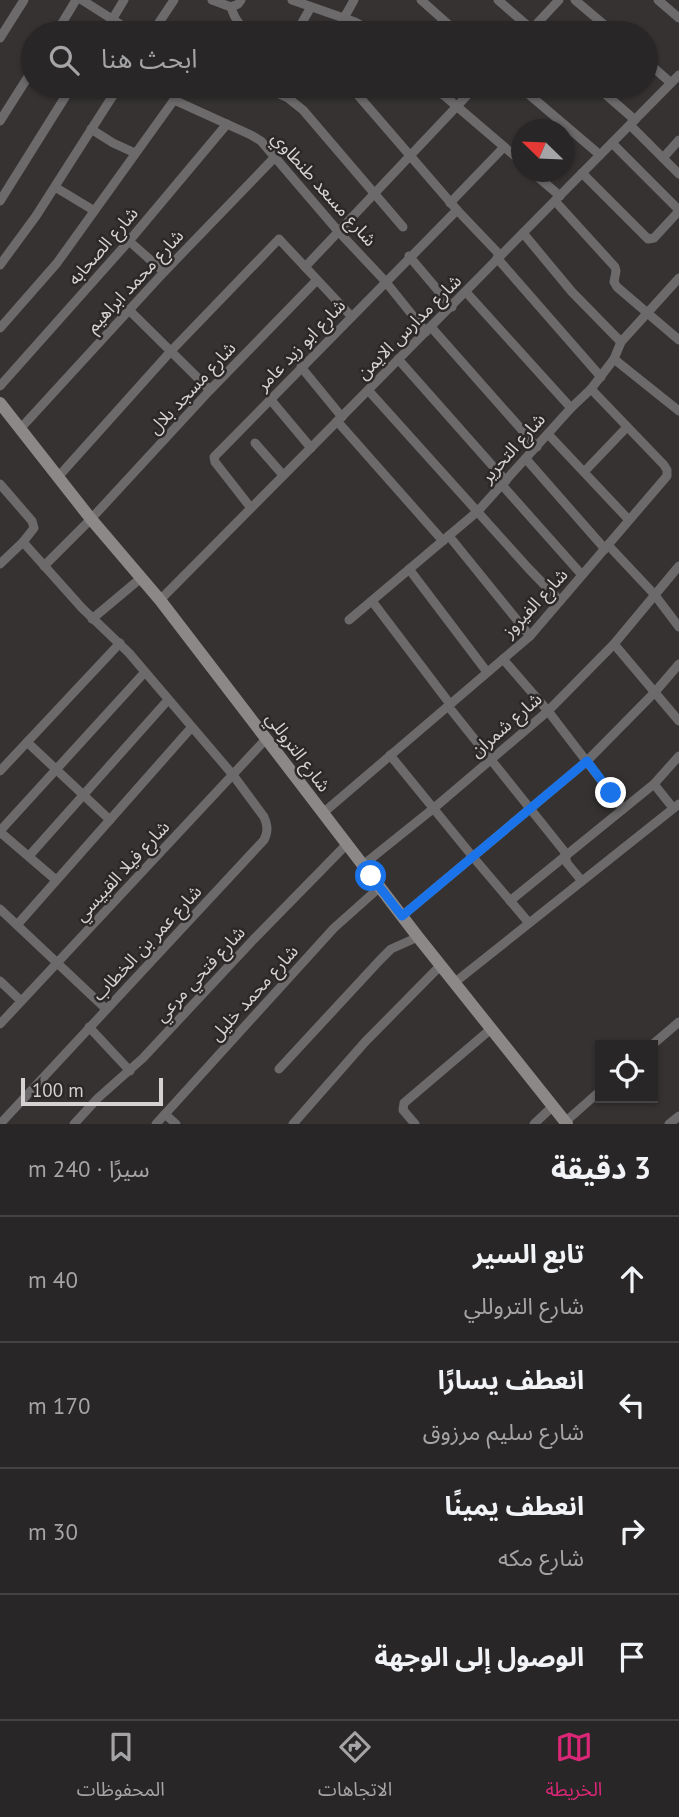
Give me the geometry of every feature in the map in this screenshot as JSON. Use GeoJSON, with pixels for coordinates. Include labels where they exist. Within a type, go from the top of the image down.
{"type":"FeatureCollection","features":[{"type":"Feature","properties":{"kind":"street"},"geometry":{"type":"LineString","coordinates":[[0,38],[24,0]]}},
{"type":"Feature","properties":{"kind":"street"},"geometry":{"type":"LineString","coordinates":[[63,21],[76,0]]}},
{"type":"Feature","properties":{"kind":"street"},"geometry":{"type":"LineString","coordinates":[[82,0],[112,20],[124,0]]}},
{"type":"Feature","properties":{"kind":"street"},"geometry":{"type":"LineString","coordinates":[[160,21],[174,0]]}},
{"type":"Feature","properties":{"kind":"street"},"geometry":{"type":"LineString","coordinates":[[212,0],[231,7],[241,0]]}},
{"type":"Feature","properties":{"kind":"street"},"geometry":{"type":"LineString","coordinates":[[292,0],[351,21]]}},
{"type":"Feature","properties":{"kind":"street"},"geometry":{"type":"LineString","coordinates":[[344,18],[354,0]]}},
{"type":"Feature","properties":{"kind":"street"},"geometry":{"type":"LineString","coordinates":[[421,0],[445,21]]}},
{"type":"Feature","properties":{"kind":"street"},"geometry":{"type":"LineString","coordinates":[[498,0],[520,21]]}},
{"type":"Feature","properties":{"kind":"street"},"geometry":{"type":"LineString","coordinates":[[541,21],[559,0]]}},
{"type":"Feature","properties":{"kind":"street"},"geometry":{"type":"LineString","coordinates":[[575,0],[600,21]]}},
{"type":"Feature","properties":{"kind":"street"},"geometry":{"type":"LineString","coordinates":[[658,0],[679,17]]}},
{"type":"Feature","properties":{"kind":"street"},"geometry":{"type":"LineString","coordinates":[[231,7],[236,21]]}},
{"type":"Feature","properties":{"kind":"street"},"geometry":{"type":"LineString","coordinates":[[303,21],[311,7]]}},
{"type":"Feature","properties":{"kind":"street"},"geometry":{"type":"LineString","coordinates":[[658,72],[671,83]]}},
{"type":"Feature","properties":{"kind":"street","name":"شارع مدارس الايمن"},"geometry":{"type":"LineString","coordinates":[[658,96],[679,75]]}},
{"type":"Feature","properties":{"kind":"street"},"geometry":{"type":"LineString","coordinates":[[0,121],[21,88]]}},
{"type":"Feature","properties":{"kind":"street"},"geometry":{"type":"LineString","coordinates":[[0,201],[64,98]]}},
{"type":"Feature","properties":{"kind":"street"},"geometry":{"type":"LineString","coordinates":[[0,265],[36,216],[110,98]]}},
{"type":"Feature","properties":{"kind":"street"},"geometry":{"type":"LineString","coordinates":[[288,98],[303,110],[403,227]]}},
{"type":"Feature","properties":{"kind":"street"},"geometry":{"type":"LineString","coordinates":[[360,98],[601,377]]}},
{"type":"Feature","properties":{"kind":"street"},"geometry":{"type":"LineString","coordinates":[[447,98],[511,153]]}},
{"type":"Feature","properties":{"kind":"street"},"geometry":{"type":"LineString","coordinates":[[305,267],[465,98]]}},
{"type":"Feature","properties":{"kind":"street"},"geometry":{"type":"LineString","coordinates":[[533,98],[600,155]]}},
{"type":"Feature","properties":{"kind":"street"},"geometry":{"type":"LineString","coordinates":[[608,98],[679,174]]}},
{"type":"Feature","properties":{"kind":"street","name":"شارع مدارس الايمن"},"geometry":{"type":"LineString","coordinates":[[160,600],[656,98]]}},
{"type":"Feature","properties":{"kind":"street"},"geometry":{"type":"LineString","coordinates":[[0,328],[57,262],[174,100]]}},
{"type":"Feature","properties":{"kind":"street","name":"شارع مسعد طنطاوي"},"geometry":{"type":"LineString","coordinates":[[174,100],[256,138],[537,447]]}},
{"type":"Feature","properties":{"kind":"street","name":"شارع الصحابه"},"geometry":{"type":"LineString","coordinates":[[0,386],[130,241],[228,124]]}},
{"type":"Feature","properties":{"kind":"street"},"geometry":{"type":"LineString","coordinates":[[91,129],[135,153]]}},
{"type":"Feature","properties":{"kind":"street"},"geometry":{"type":"LineString","coordinates":[[663,158],[679,140]]}},
{"type":"Feature","properties":{"kind":"street"},"geometry":{"type":"LineString","coordinates":[[582,173],[648,239],[654,238],[679,210],[612,144]]}},
{"type":"Feature","properties":{"kind":"street","name":"شارع ابو زيد عامر"},"geometry":{"type":"LineString","coordinates":[[251,508],[215,462],[214,457],[410,256],[504,147]]}},
{"type":"Feature","properties":{"kind":"street","name":"شارع محمد ابراهيم"},"geometry":{"type":"LineString","coordinates":[[20,429],[164,272],[275,157]]}},
{"type":"Feature","properties":{"kind":"street"},"geometry":{"type":"LineString","coordinates":[[541,182],[615,267],[615,285],[679,340]]}},
{"type":"Feature","properties":{"kind":"street"},"geometry":{"type":"LineString","coordinates":[[55,187],[93,210]]}},
{"type":"Feature","properties":{"kind":"street"},"geometry":{"type":"LineString","coordinates":[[523,233],[572,292],[621,342]]}},
{"type":"Feature","properties":{"kind":"street"},"geometry":{"type":"LineString","coordinates":[[58,477],[170,351],[279,239],[351,316]]}},
{"type":"Feature","properties":{"kind":"street"},"geometry":{"type":"LineString","coordinates":[[130,241],[164,272]]}},
{"type":"Feature","properties":{"kind":"street"},"geometry":{"type":"LineString","coordinates":[[410,256],[452,307]]}},
{"type":"Feature","properties":{"kind":"street","name":"شارع التحرير"},"geometry":{"type":"LineString","coordinates":[[349,620],[478,511],[591,389],[614,359],[621,342],[679,278]]}},
{"type":"Feature","properties":{"kind":"street","name":"شارع مسجد بلال"},"geometry":{"type":"LineString","coordinates":[[44,566],[92,519],[210,390],[317,280]]}},
{"type":"Feature","properties":{"kind":"street"},"geometry":{"type":"LineString","coordinates":[[466,292],[571,408]]}},
{"type":"Feature","properties":{"kind":"street"},"geometry":{"type":"LineString","coordinates":[[130,310],[210,390]]}},
{"type":"Feature","properties":{"kind":"street"},"geometry":{"type":"LineString","coordinates":[[398,359],[582,575]]}},
{"type":"Feature","properties":{"kind":"street"},"geometry":{"type":"LineString","coordinates":[[614,359],[679,411]]}},
{"type":"Feature","properties":{"kind":"street"},"geometry":{"type":"LineString","coordinates":[[301,367],[340,419],[530,636]]}},
{"type":"Feature","properties":{"kind":"street","name":"شارع الفيروز"},"geometry":{"type":"LineString","coordinates":[[323,813],[530,636],[664,481],[667,470],[591,389]]}},
{"type":"Feature","properties":{"kind":"street"},"geometry":{"type":"LineString","coordinates":[[368,390],[560,601]]}},
{"type":"Feature","properties":{"kind":"street"},"geometry":{"type":"LineString","coordinates":[[270,399],[311,448]]}},
{"type":"Feature","properties":{"kind":"street","name":"شارع التروللي"},"geometry":{"type":"LineString","coordinates":[[0,403],[160,600],[418,937],[566,1123]]}},
{"type":"Feature","properties":{"kind":"street"},"geometry":{"type":"LineString","coordinates":[[584,472],[627,427]]}},
{"type":"Feature","properties":{"kind":"street"},"geometry":{"type":"LineString","coordinates":[[548,434],[629,520]]}},
{"type":"Feature","properties":{"kind":"street"},"geometry":{"type":"LineString","coordinates":[[255,443],[283,475]]}},
{"type":"Feature","properties":{"kind":"street"},"geometry":{"type":"LineString","coordinates":[[526,459],[606,547],[654,594],[679,627]]}},
{"type":"Feature","properties":{"kind":"street"},"geometry":{"type":"LineString","coordinates":[[0,484],[33,524],[32,532],[0,564]]}},
{"type":"Feature","properties":{"kind":"street","name":"شارع عمر بن الخطاب"},"geometry":{"type":"LineString","coordinates":[[0,1124],[264,840],[268,825],[233,775],[120,643],[92,618],[23,542]]}},
{"type":"Feature","properties":{"kind":"street","name":"شارع شمران"},"geometry":{"type":"LineString","coordinates":[[363,865],[548,710],[614,644],[679,566]]}},
{"type":"Feature","properties":{"kind":"street"},"geometry":{"type":"LineString","coordinates":[[409,569],[487,672]]}},
{"type":"Feature","properties":{"kind":"street"},"geometry":{"type":"LineString","coordinates":[[92,618],[141,578]]}},
{"type":"Feature","properties":{"kind":"street"},"geometry":{"type":"LineString","coordinates":[[372,601],[566,855],[567,863],[581,880]]}},
{"type":"Feature","properties":{"kind":"street"},"geometry":{"type":"LineString","coordinates":[[0,771],[120,643]]}},
{"type":"Feature","properties":{"kind":"street"},"geometry":{"type":"LineString","coordinates":[[614,644],[679,721]]}},
{"type":"Feature","properties":{"kind":"street"},"geometry":{"type":"LineString","coordinates":[[503,659],[548,710],[623,809]]}},
{"type":"Feature","properties":{"kind":"street"},"geometry":{"type":"LineString","coordinates":[[402,916],[587,761],[679,664]]}},
{"type":"Feature","properties":{"kind":"street"},"geometry":{"type":"LineString","coordinates":[[56,880],[0,831],[145,672]]}},
{"type":"Feature","properties":{"kind":"street"},"geometry":{"type":"LineString","coordinates":[[29,856],[168,700]]}},
{"type":"Feature","properties":{"kind":"street"},"geometry":{"type":"LineString","coordinates":[[16,925],[191,727]]}},
{"type":"Feature","properties":{"kind":"street","name":"شارع فيلا القبيسي"},"geometry":{"type":"LineString","coordinates":[[0,1024],[266,739]]}},
{"type":"Feature","properties":{"kind":"street"},"geometry":{"type":"LineString","coordinates":[[27,742],[110,820]]}},
{"type":"Feature","properties":{"kind":"street"},"geometry":{"type":"LineString","coordinates":[[390,755],[529,923]]}},
{"type":"Feature","properties":{"kind":"street"},"geometry":{"type":"LineString","coordinates":[[510,901],[653,784],[679,756]]}},
{"type":"Feature","properties":{"kind":"street"},"geometry":{"type":"LineString","coordinates":[[454,983],[676,806],[653,784]]}},
{"type":"Feature","properties":{"kind":"street","name":"شارع فتحي مرعي"},"geometry":{"type":"LineString","coordinates":[[74,1124],[98,1098],[130,1071],[347,844]]}},
{"type":"Feature","properties":{"kind":"street","name":"شارع محمد خليل"},"geometry":{"type":"LineString","coordinates":[[156,1124],[327,935],[380,887]]}},
{"type":"Feature","properties":{"kind":"street"},"geometry":{"type":"LineString","coordinates":[[0,909],[106,1009]]}},
{"type":"Feature","properties":{"kind":"street"},"geometry":{"type":"LineString","coordinates":[[279,1069],[391,949],[418,937]]}},
{"type":"Feature","properties":{"kind":"street"},"geometry":{"type":"LineString","coordinates":[[293,1124],[365,1042],[440,965]]}},
{"type":"Feature","properties":{"kind":"street"},"geometry":{"type":"LineString","coordinates":[[0,981],[21,1001]]}},
{"type":"Feature","properties":{"kind":"street"},"geometry":{"type":"LineString","coordinates":[[658,1040],[679,1022]]}},
{"type":"Feature","properties":{"kind":"street"},"geometry":{"type":"LineString","coordinates":[[89,1027],[130,1071]]}},
{"type":"Feature","properties":{"kind":"street"},"geometry":{"type":"LineString","coordinates":[[415,1124],[403,1110],[404,1103],[491,1029]]}},
{"type":"Feature","properties":{"kind":"street"},"geometry":{"type":"LineString","coordinates":[[566,1123],[595,1096]]}},
{"type":"Feature","properties":{"kind":"street"},"geometry":{"type":"LineString","coordinates":[[534,1124],[552,1107]]}},
{"type":"Feature","properties":{"kind":"street"},"geometry":{"type":"LineString","coordinates":[[165,1114],[176,1124]]}},
{"type":"Feature","properties":{"kind":"street"},"geometry":{"type":"LineString","coordinates":[[669,1124],[679,1116]]}},
{"type":"Feature","properties":{"kind":"route"},"geometry":{"type":"LineString","coordinates":[[371,876],[402,916],[587,761],[611,793]]}}]}
